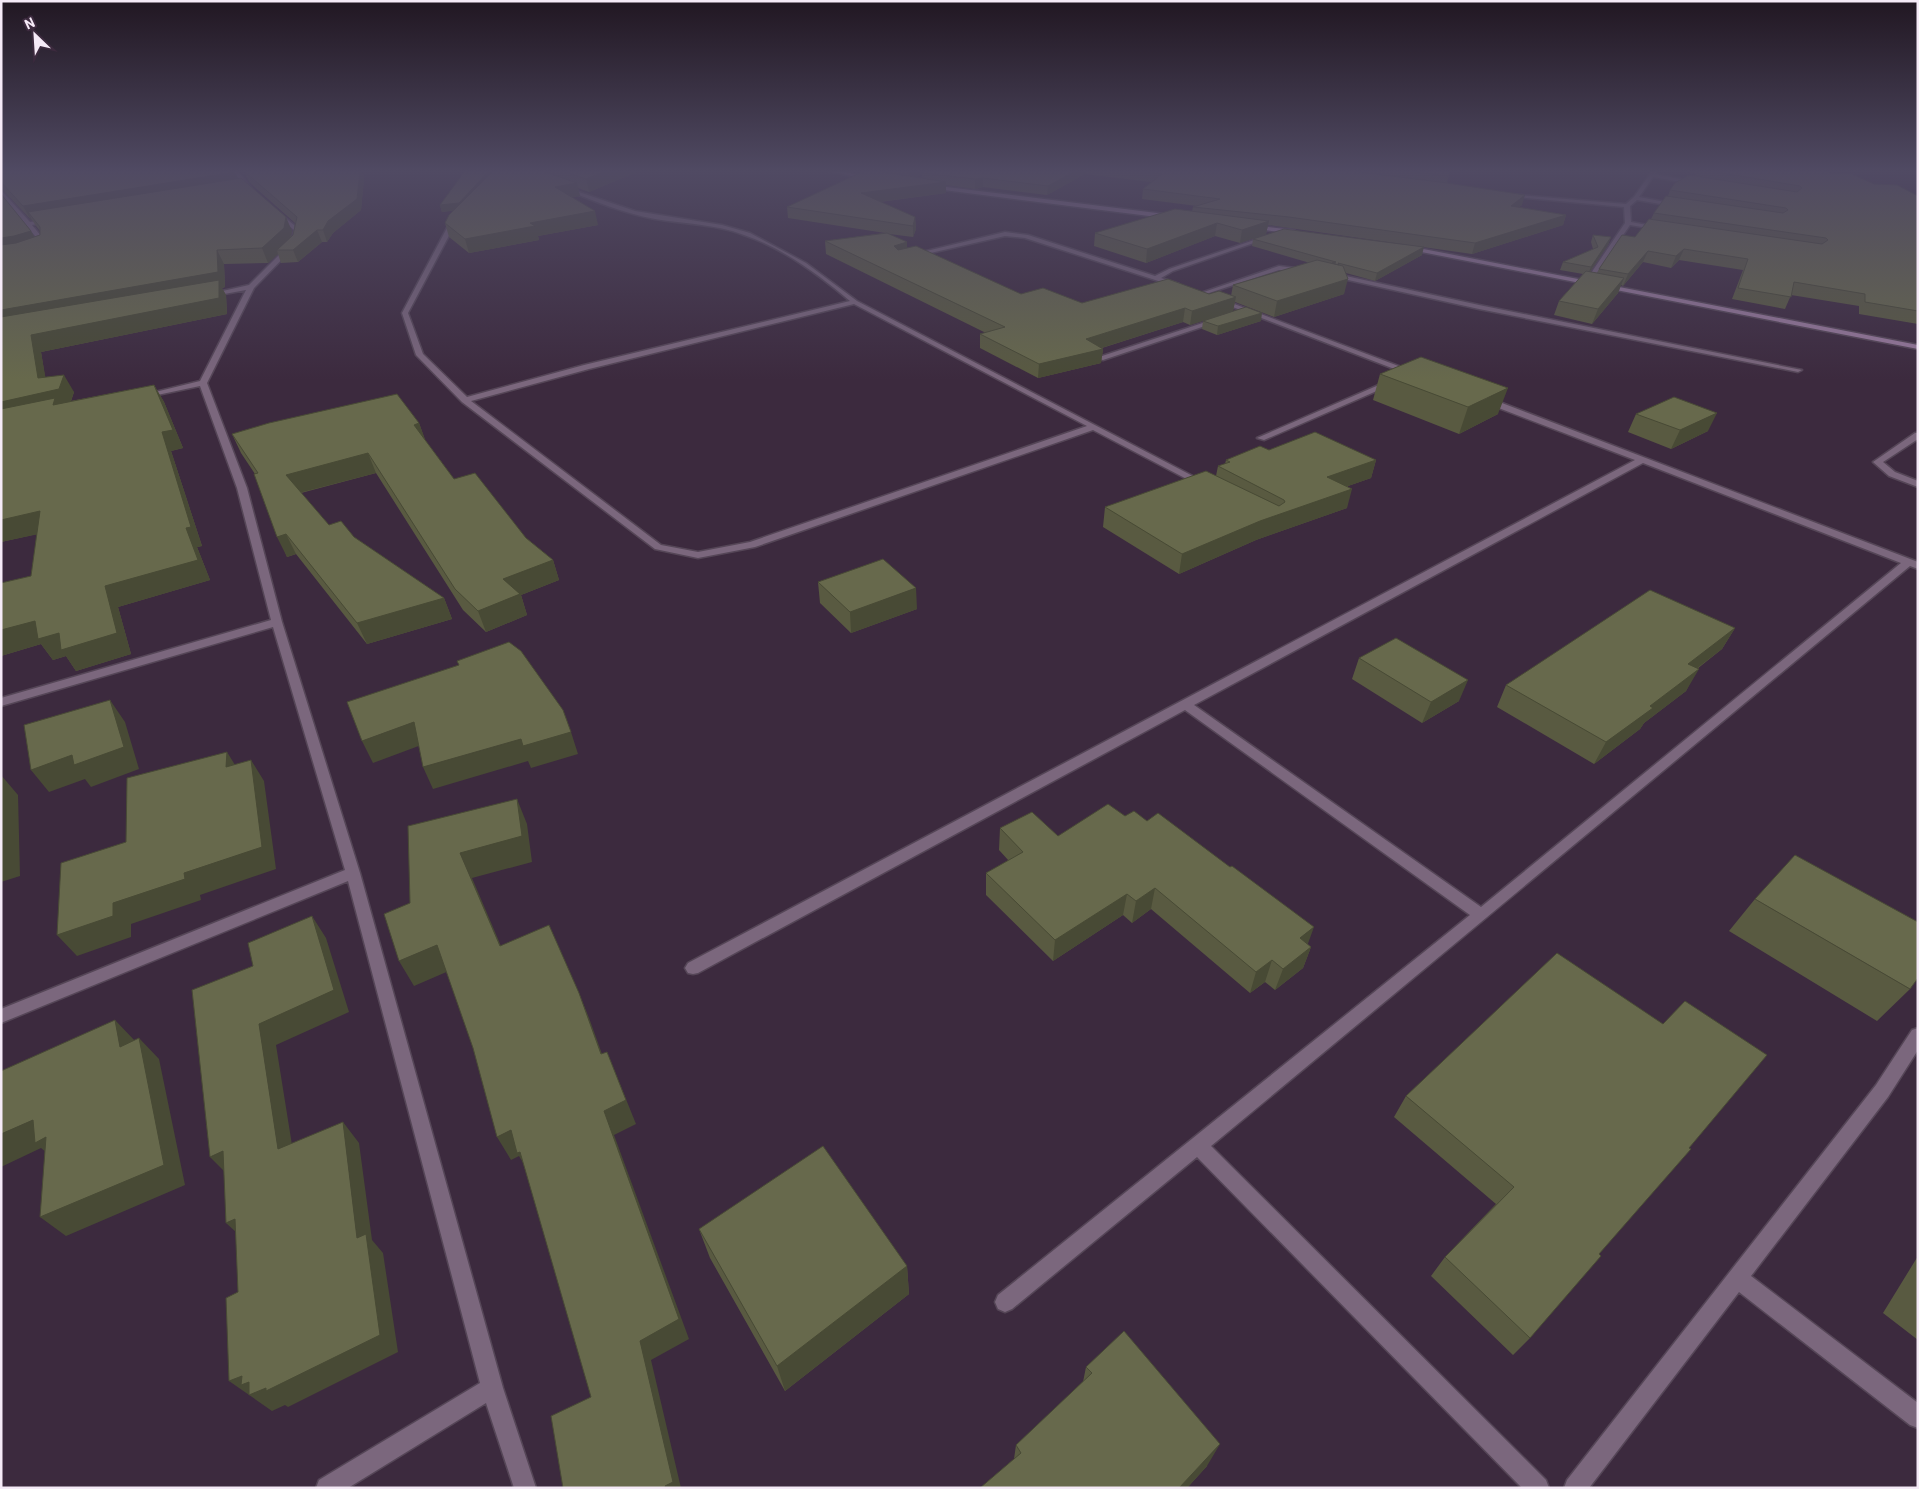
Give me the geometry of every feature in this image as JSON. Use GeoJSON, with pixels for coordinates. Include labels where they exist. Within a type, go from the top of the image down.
{"type":"FeatureCollection","features":[{"type":"Feature","properties":{"kind":"street"},"geometry":{"type":"LineString","coordinates":[[38,249],[44,247],[43,240]]}},
{"type":"Feature","properties":{"kind":"street"},"geometry":{"type":"LineString","coordinates":[[295,240],[294,244],[251,287],[204,383],[242,488],[277,622],[353,873],[492,1388],[525,1488]]}},
{"type":"Feature","properties":{"kind":"street"},"geometry":{"type":"LineString","coordinates":[[443,240],[405,313],[420,355],[465,400],[658,547],[698,555],[752,545],[1093,427]]}},
{"type":"Feature","properties":{"kind":"street"},"geometry":{"type":"LineString","coordinates":[[760,240],[789,256],[840,290],[854,302],[1214,489]]}},
{"type":"Feature","properties":{"kind":"street"},"geometry":{"type":"LineString","coordinates":[[908,256],[976,240]]}},
{"type":"Feature","properties":{"kind":"street"},"geometry":{"type":"LineString","coordinates":[[1040,240],[1193,291],[1423,376]]}},
{"type":"Feature","properties":{"kind":"street"},"geometry":{"type":"LineString","coordinates":[[1155,278],[1171,270],[1258,240]]}},
{"type":"Feature","properties":{"kind":"street"},"geometry":{"type":"LineString","coordinates":[[1588,282],[1616,240]]}},
{"type":"Feature","properties":{"kind":"street"},"geometry":{"type":"LineString","coordinates":[[1399,247],[1918,347]]}},
{"type":"Feature","properties":{"kind":"street"},"geometry":{"type":"LineString","coordinates":[[1193,291],[1280,268],[1292,267],[1316,272]]}},
{"type":"Feature","properties":{"kind":"street"},"geometry":{"type":"LineString","coordinates":[[1326,274],[1479,307],[1798,370]]}},
{"type":"Feature","properties":{"kind":"street"},"geometry":{"type":"LineString","coordinates":[[203,295],[251,287]]}},
{"type":"Feature","properties":{"kind":"street"},"geometry":{"type":"LineString","coordinates":[[465,400],[854,302]]}},
{"type":"Feature","properties":{"kind":"street"},"geometry":{"type":"LineString","coordinates":[[1237,314],[1246,311]]}},
{"type":"Feature","properties":{"kind":"street"},"geometry":{"type":"LineString","coordinates":[[1100,358],[1228,317]]}},
{"type":"Feature","properties":{"kind":"street"},"geometry":{"type":"LineString","coordinates":[[1405,377],[1414,373]]}},
{"type":"Feature","properties":{"kind":"street"},"geometry":{"type":"LineString","coordinates":[[1261,438],[1396,381]]}},
{"type":"Feature","properties":{"kind":"street"},"geometry":{"type":"LineString","coordinates":[[136,398],[204,383]]}},
{"type":"Feature","properties":{"kind":"street"},"geometry":{"type":"LineString","coordinates":[[1005,1302],[1913,564],[1476,396]]}},
{"type":"Feature","properties":{"kind":"street"},"geometry":{"type":"LineString","coordinates":[[1918,435],[1877,462],[1892,474],[1918,484]]}},
{"type":"Feature","properties":{"kind":"street"},"geometry":{"type":"LineString","coordinates":[[693,968],[1642,460]]}},
{"type":"Feature","properties":{"kind":"street"},"geometry":{"type":"LineString","coordinates":[[1,702],[277,622]]}},
{"type":"Feature","properties":{"kind":"street"},"geometry":{"type":"LineString","coordinates":[[1185,704],[1481,915]]}},
{"type":"Feature","properties":{"kind":"street"},"geometry":{"type":"LineString","coordinates":[[1,1016],[353,873]]}},
{"type":"Feature","properties":{"kind":"street"},"geometry":{"type":"LineString","coordinates":[[1575,1488],[1882,1091],[1918,1035]]}},
{"type":"Feature","properties":{"kind":"street"},"geometry":{"type":"LineString","coordinates":[[1198,1145],[1538,1488]]}},
{"type":"Feature","properties":{"kind":"street"},"geometry":{"type":"LineString","coordinates":[[1737,1278],[1918,1417]]}},
{"type":"Feature","properties":{"kind":"street"},"geometry":{"type":"LineString","coordinates":[[326,1488],[492,1388]]}},
{"type":"Feature","properties":{"kind":"building"},"geometry":{"type":"Polygon","coordinates":[[[24,240],[270,240],[262,248],[217,250],[218,272],[1,310],[1,245],[24,240]]]}},
{"type":"Feature","properties":{"kind":"building"},"geometry":{"type":"Polygon","coordinates":[[[287,240],[304,240],[293,250],[277,250],[287,240]]]}},
{"type":"Feature","properties":{"kind":"building"},"geometry":{"type":"Polygon","coordinates":[[[904,240],[907,242],[894,246],[898,250],[916,246],[1021,294],[1043,288],[1082,303],[1168,279],[1209,294],[1219,291],[1236,297],[1192,311],[1185,308],[1086,339],[1103,349],[1039,364],[980,334],[1005,327],[825,241],[904,240]]]}},
{"type":"Feature","properties":{"kind":"building"},"geometry":{"type":"Polygon","coordinates":[[[1119,240],[1170,240],[1147,249],[1119,240]]]}},
{"type":"Feature","properties":{"kind":"building"},"geometry":{"type":"Polygon","coordinates":[[[1258,240],[1373,240],[1424,247],[1377,273],[1332,263],[1336,262],[1258,240]]]}},
{"type":"Feature","properties":{"kind":"building"},"geometry":{"type":"Polygon","coordinates":[[[1457,240],[1483,240],[1475,243],[1457,240]]]}},
{"type":"Feature","properties":{"kind":"building"},"geometry":{"type":"Polygon","coordinates":[[[1595,240],[1609,240],[1591,267],[1563,262],[1598,247],[1595,240]]]}},
{"type":"Feature","properties":{"kind":"building"},"geometry":{"type":"Polygon","coordinates":[[[1618,240],[1798,240],[1822,244],[1827,240],[1918,240],[1918,311],[1865,302],[1865,294],[1794,282],[1791,297],[1738,288],[1748,259],[1684,249],[1676,256],[1648,251],[1628,274],[1599,269],[1618,240]]]}},
{"type":"Feature","properties":{"kind":"building"},"geometry":{"type":"Polygon","coordinates":[[[1317,260],[1343,266],[1348,279],[1277,301],[1233,285],[1317,260]]]}},
{"type":"Feature","properties":{"kind":"building"},"geometry":{"type":"Polygon","coordinates":[[[1586,271],[1624,278],[1598,309],[1559,301],[1586,271]]]}},
{"type":"Feature","properties":{"kind":"building"},"geometry":{"type":"Polygon","coordinates":[[[219,280],[219,298],[31,335],[38,378],[64,375],[59,389],[1,402],[1,317],[219,280]]]}},
{"type":"Feature","properties":{"kind":"building"},"geometry":{"type":"Polygon","coordinates":[[[1246,307],[1262,313],[1218,326],[1203,321],[1246,307]]]}},
{"type":"Feature","properties":{"kind":"building"},"geometry":{"type":"Polygon","coordinates":[[[1421,357],[1508,388],[1468,407],[1380,374],[1421,357]]]}},
{"type":"Feature","properties":{"kind":"building"},"geometry":{"type":"Polygon","coordinates":[[[154,385],[173,430],[162,432],[191,527],[186,528],[198,560],[105,586],[117,633],[61,650],[59,633],[38,639],[35,621],[1,630],[1,583],[31,576],[40,511],[1,520],[1,409],[55,398],[53,405],[154,385]]]}},
{"type":"Feature","properties":{"kind":"building"},"geometry":{"type":"Polygon","coordinates":[[[397,394],[419,423],[414,425],[454,479],[475,473],[526,538],[553,560],[503,579],[520,594],[478,611],[455,589],[368,453],[286,475],[329,525],[341,521],[354,537],[444,598],[357,623],[286,534],[277,537],[254,474],[258,473],[232,434],[269,423],[397,394]]]}},
{"type":"Feature","properties":{"kind":"building"},"geometry":{"type":"Polygon","coordinates":[[[1674,397],[1717,413],[1680,430],[1636,414],[1674,397]]]}},
{"type":"Feature","properties":{"kind":"building"},"geometry":{"type":"Polygon","coordinates":[[[1315,432],[1376,460],[1327,477],[1352,489],[1260,521],[1182,554],[1105,507],[1206,471],[1279,506],[1285,502],[1284,500],[1218,466],[1230,462],[1226,460],[1260,446],[1269,450],[1315,432]]]}},
{"type":"Feature","properties":{"kind":"building"},"geometry":{"type":"Polygon","coordinates":[[[883,559],[916,588],[850,612],[818,582],[883,559]]]}},
{"type":"Feature","properties":{"kind":"building"},"geometry":{"type":"Polygon","coordinates":[[[1650,590],[1735,628],[1688,664],[1699,669],[1650,706],[1653,708],[1606,742],[1506,685],[1650,590]]]}},
{"type":"Feature","properties":{"kind":"building"},"geometry":{"type":"Polygon","coordinates":[[[1396,638],[1468,680],[1431,702],[1359,658],[1396,638]]]}},
{"type":"Feature","properties":{"kind":"building"},"geometry":{"type":"Polygon","coordinates":[[[509,642],[521,651],[563,710],[571,732],[523,746],[521,739],[423,767],[414,722],[362,741],[347,702],[459,665],[457,661],[509,642]]]}},
{"type":"Feature","properties":{"kind":"building"},"geometry":{"type":"Polygon","coordinates":[[[110,700],[124,747],[74,765],[72,755],[31,770],[24,725],[110,700]]]}},
{"type":"Feature","properties":{"kind":"building"},"geometry":{"type":"Polygon","coordinates":[[[227,752],[226,767],[251,760],[262,847],[184,873],[185,879],[113,903],[113,916],[57,935],[61,863],[126,842],[127,778],[227,752]]]}},
{"type":"Feature","properties":{"kind":"building"},"geometry":{"type":"Polygon","coordinates":[[[517,799],[522,836],[460,853],[500,946],[549,925],[579,993],[601,1054],[607,1052],[626,1100],[604,1111],[679,1319],[640,1341],[673,1482],[665,1486],[666,1488],[563,1488],[551,1416],[591,1397],[520,1152],[517,1153],[511,1130],[497,1137],[473,1048],[437,945],[399,961],[384,914],[410,903],[408,826],[517,799]]]}},
{"type":"Feature","properties":{"kind":"building"},"geometry":{"type":"Polygon","coordinates":[[[1108,804],[1125,816],[1134,811],[1147,821],[1158,813],[1314,927],[1300,938],[1311,947],[1283,969],[1272,960],[1256,972],[1155,888],[1136,901],[1127,894],[1055,940],[986,873],[1023,852],[1000,828],[1032,812],[1058,836],[1108,804]]]}},
{"type":"Feature","properties":{"kind":"building"},"geometry":{"type":"Polygon","coordinates":[[[1795,855],[1918,922],[1918,978],[1910,989],[1755,899],[1795,855]]]}},
{"type":"Feature","properties":{"kind":"building"},"geometry":{"type":"Polygon","coordinates":[[[312,916],[334,990],[259,1024],[278,1149],[343,1122],[357,1238],[366,1234],[380,1335],[266,1391],[266,1388],[249,1395],[249,1382],[241,1385],[242,1376],[229,1381],[226,1298],[238,1292],[235,1219],[226,1223],[223,1151],[210,1157],[192,990],[253,966],[248,943],[312,916]]]}},
{"type":"Feature","properties":{"kind":"building"},"geometry":{"type":"Polygon","coordinates":[[[1557,953],[1663,1024],[1685,1001],[1767,1055],[1689,1148],[1691,1149],[1599,1254],[1601,1256],[1530,1338],[1445,1257],[1514,1187],[1406,1096],[1557,953]]]}},
{"type":"Feature","properties":{"kind":"building"},"geometry":{"type":"Polygon","coordinates":[[[115,1020],[120,1047],[139,1038],[164,1165],[40,1217],[46,1137],[35,1143],[33,1120],[1,1134],[1,1071],[115,1020]]]}},
{"type":"Feature","properties":{"kind":"building"},"geometry":{"type":"Polygon","coordinates":[[[823,1146],[907,1266],[777,1366],[699,1229],[823,1146]]]}},
{"type":"Feature","properties":{"kind":"building"},"geometry":{"type":"Polygon","coordinates":[[[1124,1331],[1220,1444],[1179,1488],[980,1488],[1021,1453],[1016,1445],[1092,1373],[1086,1367],[1124,1331]]]}}]}
